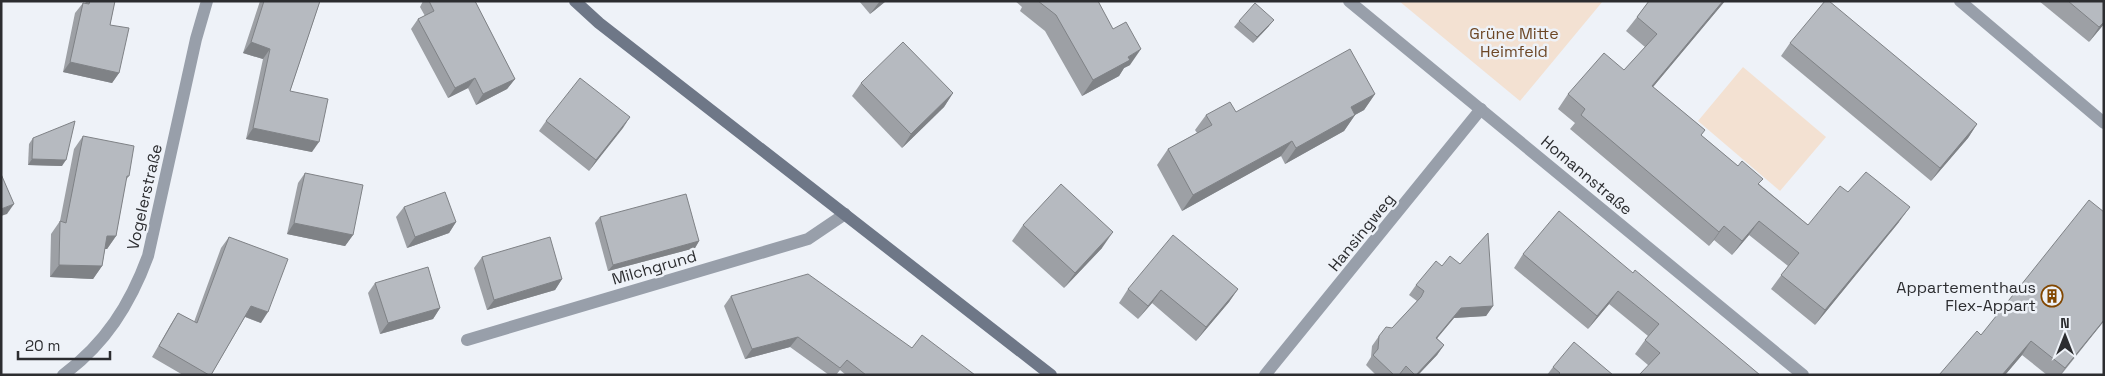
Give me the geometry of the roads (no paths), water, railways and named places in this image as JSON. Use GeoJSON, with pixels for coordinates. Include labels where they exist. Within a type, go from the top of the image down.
{"type":"FeatureCollection","features":[{"type":"Feature","properties":{"kind":"street","name":"Vogelerstraße"},"geometry":{"type":"LineString","coordinates":[[63,375],[95,349],[125,307],[138,282],[148,256],[196,39],[207,1]]}},
{"type":"Feature","properties":{"kind":"street"},"geometry":{"type":"LineString","coordinates":[[576,1],[607,29],[1051,375]]}},
{"type":"Feature","properties":{"kind":"street","name":"Homannstraße"},"geometry":{"type":"LineString","coordinates":[[1350,1],[1803,375]]}},
{"type":"Feature","properties":{"kind":"street"},"geometry":{"type":"LineString","coordinates":[[1968,4],[2104,123]]}},
{"type":"Feature","properties":{"kind":"street","name":"Hansingweg"},"geometry":{"type":"LineString","coordinates":[[1265,375],[1482,109]]}},
{"type":"Feature","properties":{"kind":"street","name":"Milchgrund"},"geometry":{"type":"LineString","coordinates":[[467,340],[808,239],[845,214]]}},
{"type":"Feature","properties":{"kind":"place","name":"Appartementhaus Flex-Appart"},"geometry":{"type":"Point","coordinates":[2052,296]}},
{"type":"Feature","properties":{"kind":"park label","name":"Grüne Mitte Heimfeld"},"geometry":{"type":"Point","coordinates":[1514,42]}}]}
